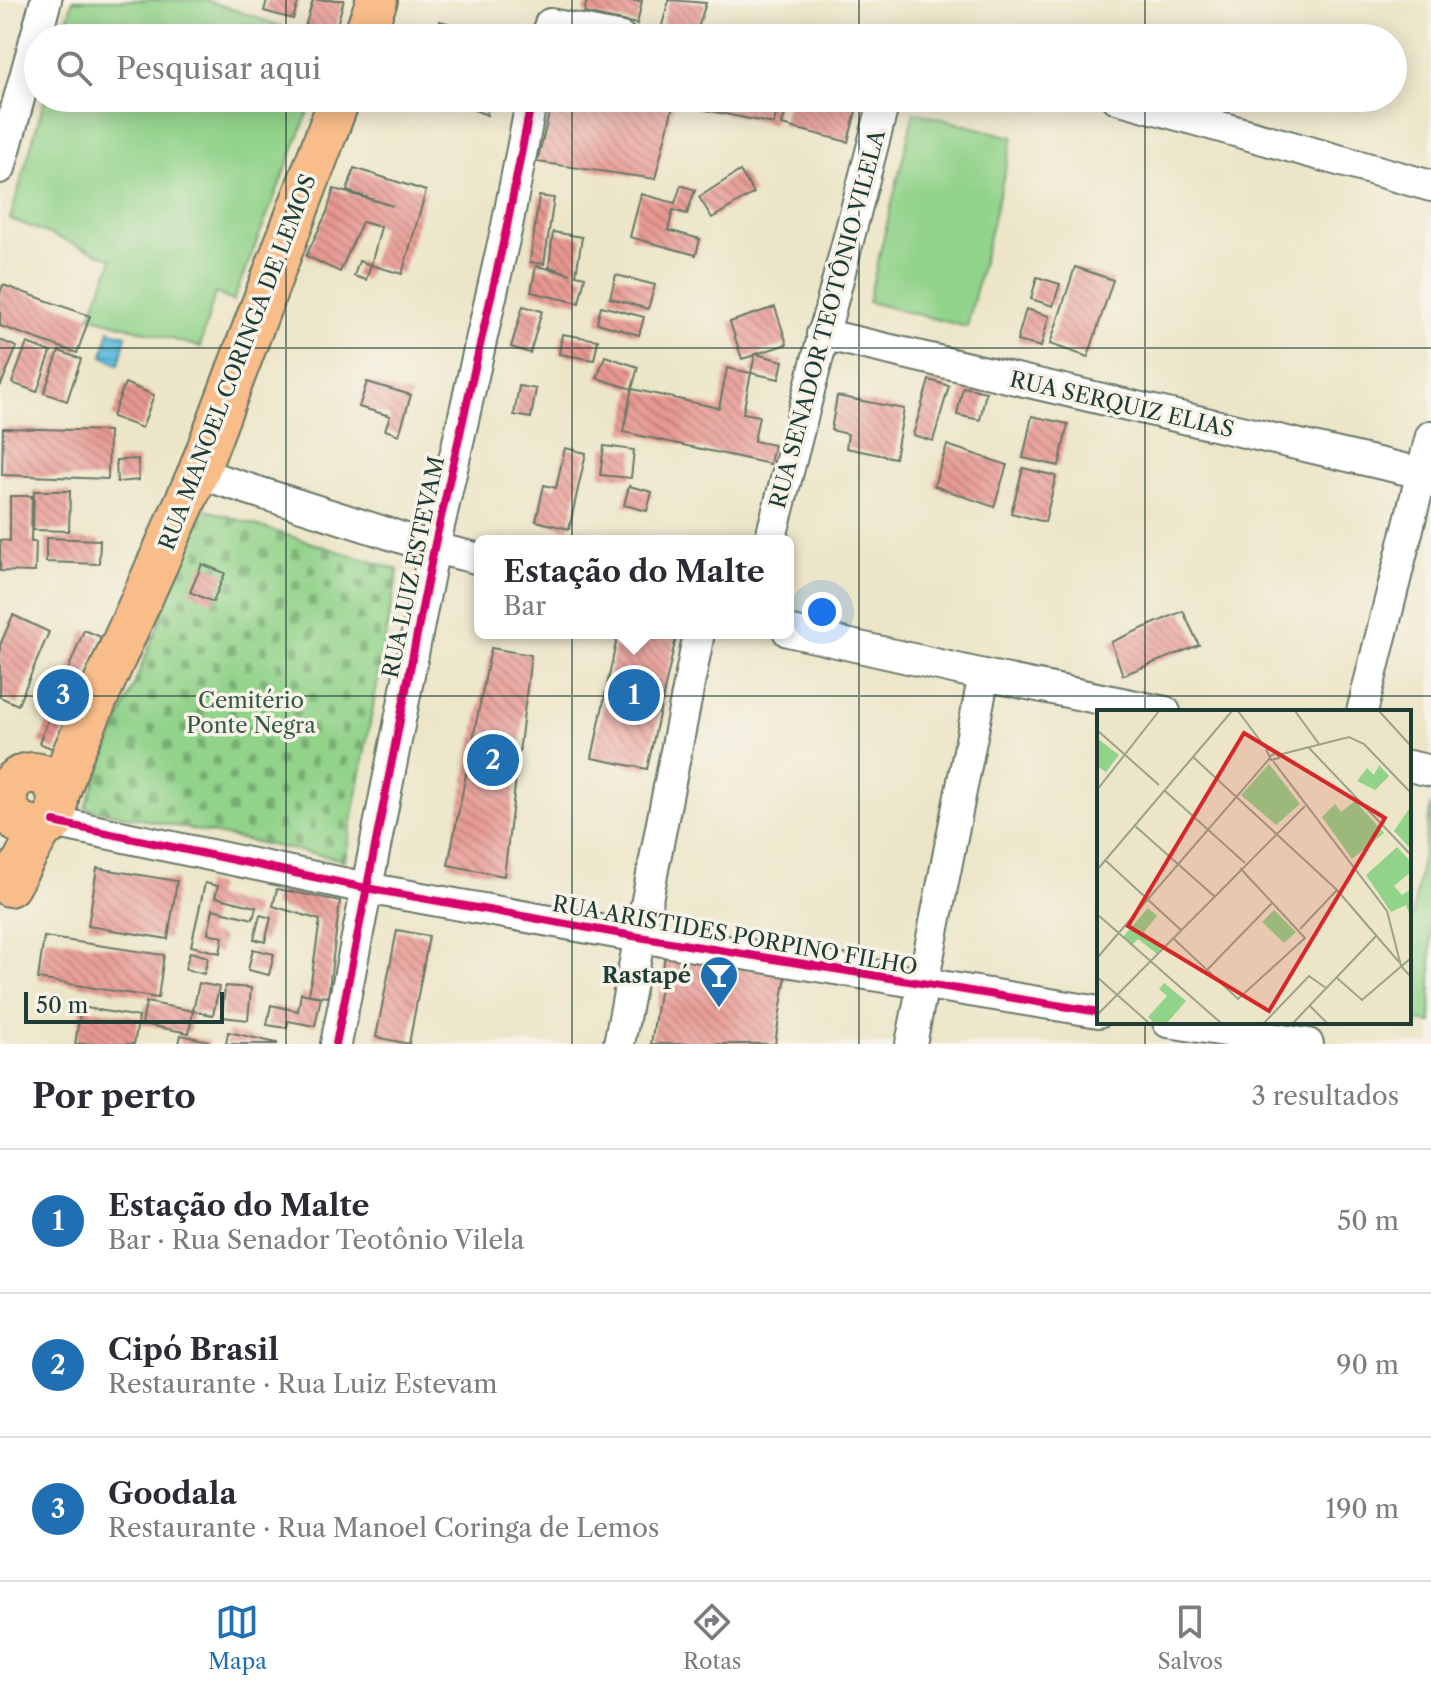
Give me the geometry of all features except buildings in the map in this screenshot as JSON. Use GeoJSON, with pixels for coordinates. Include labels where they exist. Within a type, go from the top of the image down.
{"type":"FeatureCollection","features":[{"type":"Feature","properties":{"kind":"main road"},"geometry":{"type":"LineString","coordinates":[[368,24],[377,0]]}},
{"type":"Feature","properties":{"kind":"main road","name":"RUA MANOEL CORINGA DE LEMOS"},"geometry":{"type":"LineString","coordinates":[[35,793],[198,473],[335,112]]}},
{"type":"Feature","properties":{"kind":"main road"},"geometry":{"type":"LineString","coordinates":[[4,897],[35,793]]}},
{"type":"Feature","properties":{"kind":"street"},"geometry":{"type":"LineString","coordinates":[[39,24],[46,0]]}},
{"type":"Feature","properties":{"kind":"street"},"geometry":{"type":"LineString","coordinates":[[0,168],[24,80]]}},
{"type":"Feature","properties":{"kind":"street","name":"RUA LUIZ ESTEVAM"},"geometry":{"type":"LineString","coordinates":[[336,1044],[434,548],[507,226],[529,112]]}},
{"type":"Feature","properties":{"kind":"street","name":"RUA SENADOR TEOTÔNIO VILELA"},"geometry":{"type":"LineString","coordinates":[[772,535],[879,112]]}},
{"type":"Feature","properties":{"kind":"street"},"geometry":{"type":"LineString","coordinates":[[1167,112],[1431,186]]}},
{"type":"Feature","properties":{"kind":"street","name":"RUA SERQUIZ ELIAS"},"geometry":{"type":"LineString","coordinates":[[822,334],[1421,473]]}},
{"type":"Feature","properties":{"kind":"street"},"geometry":{"type":"LineString","coordinates":[[1362,710],[1431,436]]}},
{"type":"Feature","properties":{"kind":"street"},"geometry":{"type":"LineString","coordinates":[[198,473],[434,548],[474,558]]}},
{"type":"Feature","properties":{"kind":"street"},"geometry":{"type":"LineString","coordinates":[[794,632],[1155,710]]}},
{"type":"Feature","properties":{"kind":"street"},"geometry":{"type":"LineString","coordinates":[[619,1044],[698,639]]}},
{"type":"Feature","properties":{"kind":"street"},"geometry":{"type":"LineString","coordinates":[[911,1044],[984,675]]}},
{"type":"Feature","properties":{"kind":"street"},"geometry":{"type":"LineString","coordinates":[[1411,766],[1431,771]]}},
{"type":"Feature","properties":{"kind":"street","name":"RUA ARISTIDES PORPINO FILHO"},"geometry":{"type":"LineString","coordinates":[[35,793],[366,888],[921,985],[1097,1012]]}},
{"type":"Feature","properties":{"kind":"street"},"geometry":{"type":"LineString","coordinates":[[1177,1024],[1308,1044]]}},
{"type":"Feature","properties":{"kind":"green space"},"geometry":{"type":"Polygon","coordinates":[[[73,0],[206,0],[275,24],[66,24],[73,0]]]}},
{"type":"Feature","properties":{"kind":"green space"},"geometry":{"type":"Polygon","coordinates":[[[41,112],[308,112],[233,301],[215,293],[200,347],[90,316],[113,259],[10,219],[41,112]]]}},
{"type":"Feature","properties":{"kind":"green space"},"geometry":{"type":"Polygon","coordinates":[[[914,112],[1013,137],[967,327],[868,302],[914,112]]]}},
{"type":"Feature","properties":{"kind":"green space","name":"Cemitério Ponte Negra"},"geometry":{"type":"Polygon","coordinates":[[[204,509],[398,570],[345,860],[85,808],[204,509]]]}},
{"type":"Feature","properties":{"kind":"green space"},"geometry":{"type":"Polygon","coordinates":[[[1431,804],[1431,1023],[1411,1020],[1411,924],[1431,804]]]}},
{"type":"Feature","properties":{"kind":"water"},"geometry":{"type":"Polygon","coordinates":[[[109,330],[126,335],[119,365],[103,356],[109,330]]]}},
{"type":"Feature","properties":{"kind":"cycle path"},"geometry":{"type":"LineString","coordinates":[[336,1044],[434,548],[507,226],[529,112]]}},
{"type":"Feature","properties":{"kind":"cycle path"},"geometry":{"type":"LineString","coordinates":[[54,822],[366,888],[639,937],[1097,1012]]}},
{"type":"Feature","properties":{"kind":"place","name":"Goodala"},"geometry":{"type":"Point","coordinates":[63,695]}},
{"type":"Feature","properties":{"kind":"place","name":"Estação do Malte"},"geometry":{"type":"Point","coordinates":[634,695]}},
{"type":"Feature","properties":{"kind":"place","name":"Cipó Brasil"},"geometry":{"type":"Point","coordinates":[493,760]}},
{"type":"Feature","properties":{"kind":"place","name":"Rastapé"},"geometry":{"type":"Point","coordinates":[719,1009]}}]}
